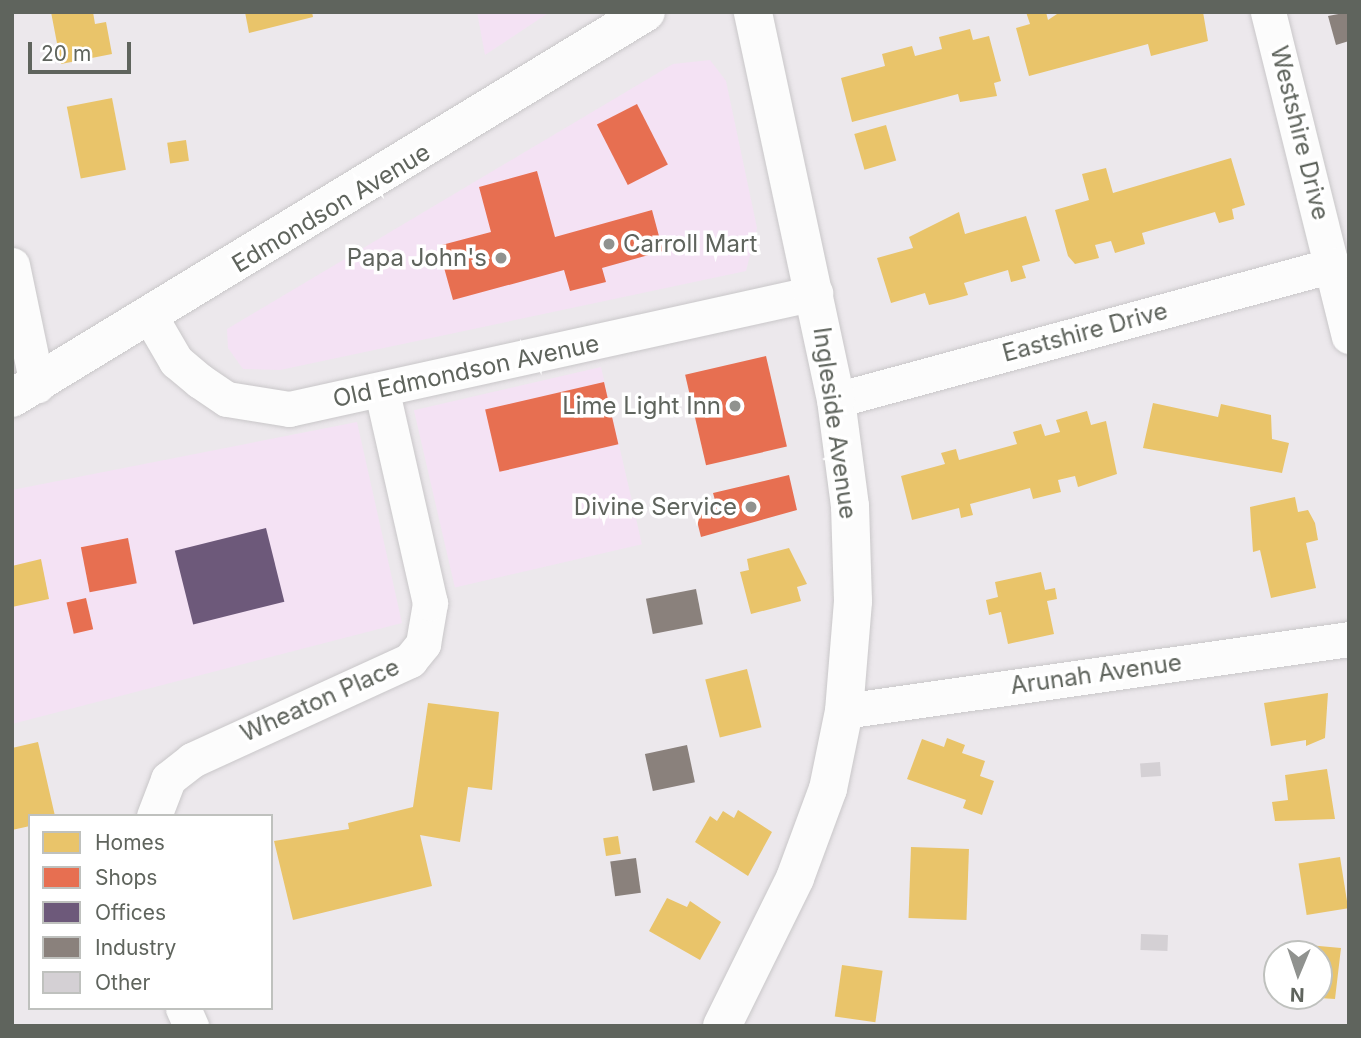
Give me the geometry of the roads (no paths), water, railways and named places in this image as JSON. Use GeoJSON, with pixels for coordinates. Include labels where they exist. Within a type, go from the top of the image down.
{"type":"FeatureCollection","features":[{"type":"Feature","properties":{"kind":"main road","name":"Edmondson Avenue"},"geometry":{"type":"LineString","coordinates":[[24,391],[151,318],[646,12]]}},
{"type":"Feature","properties":{"kind":"main road","name":"Ingleside Avenue"},"geometry":{"type":"LineString","coordinates":[[722,1026],[795,878],[828,789],[844,711],[853,601],[850,506],[836,400],[815,293],[752,12]]}},
{"type":"Feature","properties":{"kind":"street","name":"Westshire Drive"},"geometry":{"type":"LineString","coordinates":[[1268,12],[1334,265],[1349,336]]}},
{"type":"Feature","properties":{"kind":"street"},"geometry":{"type":"LineString","coordinates":[[12,265],[24,391]]}},
{"type":"Feature","properties":{"kind":"street","name":"Eastshire Drive"},"geometry":{"type":"LineString","coordinates":[[836,400],[1334,265]]}},
{"type":"Feature","properties":{"kind":"street","name":"Old Edmondson Avenue"},"geometry":{"type":"LineString","coordinates":[[151,318],[176,360],[227,399],[289,409],[382,391],[815,293]]}},
{"type":"Feature","properties":{"kind":"street","name":"Wheaton Place"},"geometry":{"type":"LineString","coordinates":[[155,814],[168,779],[192,760],[410,660],[423,644],[431,629],[430,603],[382,391]]}},
{"type":"Feature","properties":{"kind":"street","name":"Arunah Avenue"},"geometry":{"type":"LineString","coordinates":[[844,711],[1349,639]]}},
{"type":"Feature","properties":{"kind":"street"},"geometry":{"type":"LineString","coordinates":[[184,1010],[191,1026]]}},
{"type":"Feature","properties":{"kind":"place","name":"Carroll Mart"},"geometry":{"type":"Point","coordinates":[609,244]}},
{"type":"Feature","properties":{"kind":"place","name":"Papa John's"},"geometry":{"type":"Point","coordinates":[501,258]}},
{"type":"Feature","properties":{"kind":"place","name":"Lime Light Inn"},"geometry":{"type":"Point","coordinates":[735,406]}},
{"type":"Feature","properties":{"kind":"place","name":"Divine Service"},"geometry":{"type":"Point","coordinates":[751,507]}}]}
